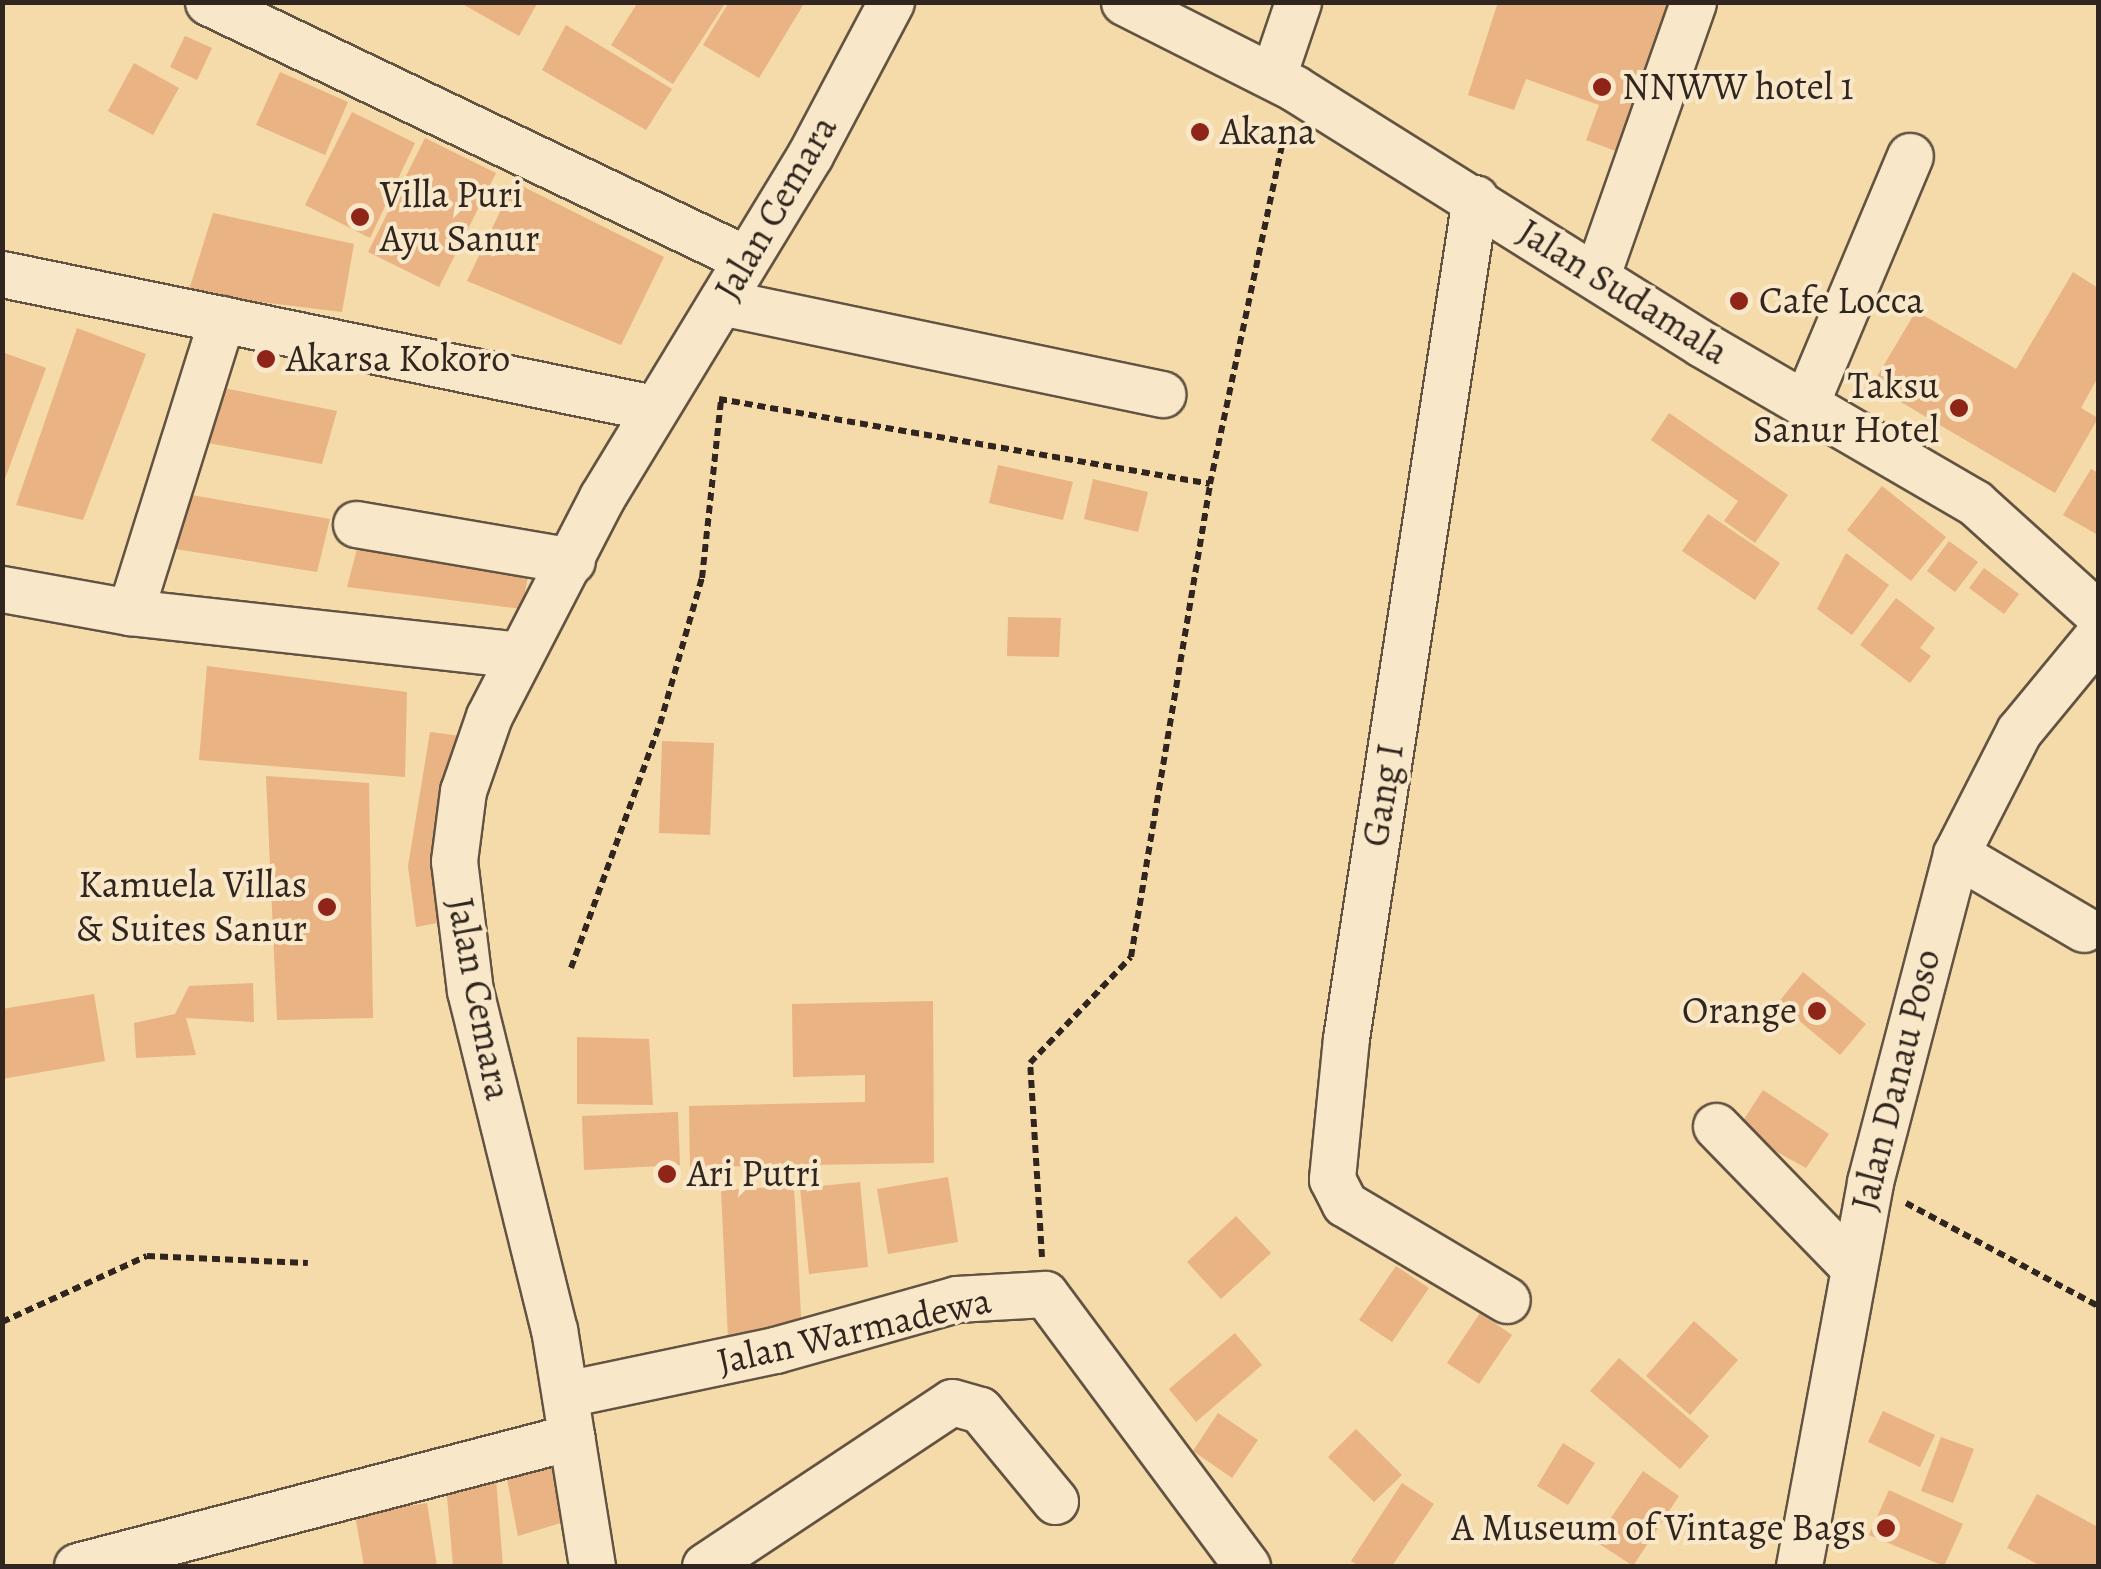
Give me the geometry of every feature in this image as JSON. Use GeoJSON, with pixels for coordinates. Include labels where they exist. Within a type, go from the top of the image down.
{"type":"FeatureCollection","features":[{"type":"Feature","properties":{"kind":"street"},"geometry":{"type":"LineString","coordinates":[[208,2],[746,259]]}},
{"type":"Feature","properties":{"kind":"street","name":"Jalan Cemara"},"geometry":{"type":"LineString","coordinates":[[592,1566],[568,1415],[470,991],[454,861],[476,743],[658,398],[722,302],[891,2]]}},
{"type":"Feature","properties":{"kind":"street"},"geometry":{"type":"LineString","coordinates":[[1283,82],[1298,2]]}},
{"type":"Feature","properties":{"kind":"street"},"geometry":{"type":"LineString","coordinates":[[1597,276],[1694,2]]}},
{"type":"Feature","properties":{"kind":"street","name":"Jalan Sudamala"},"geometry":{"type":"LineString","coordinates":[[1126,3],[1283,82],[1974,504],[2098,614]]}},
{"type":"Feature","properties":{"kind":"street"},"geometry":{"type":"LineString","coordinates":[[1806,403],[1910,156]]}},
{"type":"Feature","properties":{"kind":"street","name":"Gang I"},"geometry":{"type":"LineString","coordinates":[[1474,198],[1348,1019],[1332,1179],[1346,1204],[1507,1300]]}},
{"type":"Feature","properties":{"kind":"street"},"geometry":{"type":"LineString","coordinates":[[2,274],[222,319],[658,398]]}},
{"type":"Feature","properties":{"kind":"street"},"geometry":{"type":"LineString","coordinates":[[722,302],[1163,394]]}},
{"type":"Feature","properties":{"kind":"street"},"geometry":{"type":"LineString","coordinates":[[130,612],[222,319]]}},
{"type":"Feature","properties":{"kind":"street"},"geometry":{"type":"LineString","coordinates":[[356,524],[572,561]]}},
{"type":"Feature","properties":{"kind":"street"},"geometry":{"type":"LineString","coordinates":[[2,588],[130,612],[520,655]]}},
{"type":"Feature","properties":{"kind":"street","name":"Jalan Danau Poso"},"geometry":{"type":"LineString","coordinates":[[1799,1566],[1870,1182],[1956,854],[2019,731],[2098,635]]}},
{"type":"Feature","properties":{"kind":"street"},"geometry":{"type":"LineString","coordinates":[[1956,854],[2084,929]]}},
{"type":"Feature","properties":{"kind":"street"},"geometry":{"type":"LineString","coordinates":[[1716,1126],[1853,1267]]}},
{"type":"Feature","properties":{"kind":"street","name":"Jalan Warmadewa"},"geometry":{"type":"LineString","coordinates":[[77,1566],[775,1350],[956,1300],[1045,1294],[1247,1566]]}},
{"type":"Feature","properties":{"kind":"street"},"geometry":{"type":"LineString","coordinates":[[705,1566],[952,1402],[980,1410],[1055,1500]]}},
{"type":"Feature","properties":{"kind":"path"},"geometry":{"type":"LineString","coordinates":[[1045,1294],[1030,1064],[1131,957],[1210,484],[1283,82]]}},
{"type":"Feature","properties":{"kind":"path"},"geometry":{"type":"LineString","coordinates":[[658,398],[721,399],[1210,484]]}},
{"type":"Feature","properties":{"kind":"path"},"geometry":{"type":"LineString","coordinates":[[571,968],[660,724],[702,578],[721,399]]}},
{"type":"Feature","properties":{"kind":"path"},"geometry":{"type":"LineString","coordinates":[[1870,1182],[2098,1306]]}},
{"type":"Feature","properties":{"kind":"path"},"geometry":{"type":"LineString","coordinates":[[2,1322],[147,1256],[308,1263]]}},
{"type":"Feature","properties":{"kind":"building"},"geometry":{"type":"Polygon","coordinates":[[[459,2],[538,2],[519,36],[459,2]]]}},
{"type":"Feature","properties":{"kind":"building"},"geometry":{"type":"Polygon","coordinates":[[[638,2],[726,2],[673,84],[611,45],[638,2]]]}},
{"type":"Feature","properties":{"kind":"building"},"geometry":{"type":"Polygon","coordinates":[[[729,2],[805,2],[759,78],[703,45],[729,2]]]}},
{"type":"Feature","properties":{"kind":"building","name":"NNWW hotel 1"},"geometry":{"type":"Polygon","coordinates":[[[1498,2],[1684,2],[1632,157],[1586,140],[1599,105],[1526,79],[1514,110],[1468,95],[1498,2]]]}},
{"type":"Feature","properties":{"kind":"building"},"geometry":{"type":"Polygon","coordinates":[[[566,25],[672,89],[646,130],[542,70],[566,25]]]}},
{"type":"Feature","properties":{"kind":"building"},"geometry":{"type":"Polygon","coordinates":[[[185,36],[212,48],[197,80],[170,67],[185,36]]]}},
{"type":"Feature","properties":{"kind":"building"},"geometry":{"type":"Polygon","coordinates":[[[134,63],[179,88],[153,135],[108,111],[134,63]]]}},
{"type":"Feature","properties":{"kind":"building"},"geometry":{"type":"Polygon","coordinates":[[[280,72],[348,102],[325,155],[256,125],[280,72]]]}},
{"type":"Feature","properties":{"kind":"building"},"geometry":{"type":"Polygon","coordinates":[[[352,112],[415,143],[370,238],[305,205],[352,112]]]}},
{"type":"Feature","properties":{"kind":"building"},"geometry":{"type":"Polygon","coordinates":[[[425,138],[496,173],[439,287],[368,252],[425,138]]]}},
{"type":"Feature","properties":{"kind":"building"},"geometry":{"type":"Polygon","coordinates":[[[514,182],[664,257],[621,345],[467,281],[514,182]]]}},
{"type":"Feature","properties":{"kind":"building"},"geometry":{"type":"Polygon","coordinates":[[[213,213],[354,244],[342,312],[188,293],[213,213]]]}},
{"type":"Feature","properties":{"kind":"building"},"geometry":{"type":"Polygon","coordinates":[[[2073,272],[2098,288],[2098,377],[2081,408],[2098,418],[2055,493],[1872,385],[1916,311],[2016,369],[2073,272]]]}},
{"type":"Feature","properties":{"kind":"building"},"geometry":{"type":"Polygon","coordinates":[[[77,328],[146,354],[83,520],[16,505],[77,328]]]}},
{"type":"Feature","properties":{"kind":"building"},"geometry":{"type":"Polygon","coordinates":[[[2,352],[46,368],[3,484],[2,484],[2,352]]]}},
{"type":"Feature","properties":{"kind":"building"},"geometry":{"type":"Polygon","coordinates":[[[209,385],[337,411],[322,464],[197,441],[209,385]]]}},
{"type":"Feature","properties":{"kind":"building"},"geometry":{"type":"Polygon","coordinates":[[[1669,413],[1788,495],[1755,543],[1724,521],[1738,501],[1651,440],[1669,413]]]}},
{"type":"Feature","properties":{"kind":"building"},"geometry":{"type":"Polygon","coordinates":[[[998,465],[1073,482],[1063,520],[989,503],[998,465]]]}},
{"type":"Feature","properties":{"kind":"building"},"geometry":{"type":"Polygon","coordinates":[[[2091,469],[2098,473],[2098,535],[2063,515],[2091,469]]]}},
{"type":"Feature","properties":{"kind":"building"},"geometry":{"type":"Polygon","coordinates":[[[1093,479],[1148,492],[1138,532],[1084,519],[1093,479]]]}},
{"type":"Feature","properties":{"kind":"building"},"geometry":{"type":"Polygon","coordinates":[[[1882,486],[1946,537],[1911,581],[1847,530],[1882,486]]]}},
{"type":"Feature","properties":{"kind":"building"},"geometry":{"type":"Polygon","coordinates":[[[180,493],[330,519],[317,572],[170,548],[180,493]]]}},
{"type":"Feature","properties":{"kind":"building"},"geometry":{"type":"Polygon","coordinates":[[[1708,514],[1780,563],[1755,600],[1682,551],[1708,514]]]}},
{"type":"Feature","properties":{"kind":"building"},"geometry":{"type":"Polygon","coordinates":[[[1949,541],[1978,562],[1955,592],[1927,571],[1949,541]]]}},
{"type":"Feature","properties":{"kind":"building"},"geometry":{"type":"Polygon","coordinates":[[[358,545],[530,565],[522,609],[347,587],[358,545]]]}},
{"type":"Feature","properties":{"kind":"building"},"geometry":{"type":"Polygon","coordinates":[[[1846,553],[1889,585],[1852,635],[1817,609],[1846,553]]]}},
{"type":"Feature","properties":{"kind":"building"},"geometry":{"type":"Polygon","coordinates":[[[1984,568],[2019,594],[2004,614],[1969,588],[1984,568]]]}},
{"type":"Feature","properties":{"kind":"building"},"geometry":{"type":"Polygon","coordinates":[[[1896,598],[1935,628],[1920,648],[1931,656],[1910,683],[1860,645],[1896,598]]]}},
{"type":"Feature","properties":{"kind":"building"},"geometry":{"type":"Polygon","coordinates":[[[1008,617],[1061,618],[1059,657],[1007,656],[1008,617]]]}},
{"type":"Feature","properties":{"kind":"building"},"geometry":{"type":"Polygon","coordinates":[[[207,666],[407,692],[405,777],[199,760],[207,666]]]}},
{"type":"Feature","properties":{"kind":"building"},"geometry":{"type":"Polygon","coordinates":[[[430,732],[469,737],[453,920],[416,927],[408,866],[430,732]]]}},
{"type":"Feature","properties":{"kind":"building"},"geometry":{"type":"Polygon","coordinates":[[[662,741],[714,743],[710,835],[659,833],[662,741]]]}},
{"type":"Feature","properties":{"kind":"building"},"geometry":{"type":"Polygon","coordinates":[[[266,776],[369,783],[373,1018],[277,1020],[266,776]]]}},
{"type":"Feature","properties":{"kind":"building"},"geometry":{"type":"Polygon","coordinates":[[[1803,972],[1866,1024],[1840,1055],[1778,1003],[1803,972]]]}},
{"type":"Feature","properties":{"kind":"building"},"geometry":{"type":"Polygon","coordinates":[[[253,983],[254,1022],[186,1018],[196,1055],[136,1058],[134,1023],[175,1014],[189,986],[253,983]]]}},
{"type":"Feature","properties":{"kind":"building"},"geometry":{"type":"Polygon","coordinates":[[[94,994],[105,1061],[2,1079],[2,1009],[94,994]]]}},
{"type":"Feature","properties":{"kind":"building"},"geometry":{"type":"Polygon","coordinates":[[[933,1001],[934,1163],[690,1167],[689,1106],[865,1102],[865,1075],[793,1077],[792,1004],[933,1001]]]}},
{"type":"Feature","properties":{"kind":"building"},"geometry":{"type":"Polygon","coordinates":[[[577,1037],[649,1039],[653,1105],[577,1104],[577,1037]]]}},
{"type":"Feature","properties":{"kind":"building"},"geometry":{"type":"Polygon","coordinates":[[[1763,1090],[1829,1134],[1806,1168],[1737,1130],[1763,1090]]]}},
{"type":"Feature","properties":{"kind":"building"},"geometry":{"type":"Polygon","coordinates":[[[678,1112],[680,1165],[584,1170],[582,1116],[678,1112]]]}},
{"type":"Feature","properties":{"kind":"building"},"geometry":{"type":"Polygon","coordinates":[[[948,1177],[958,1242],[888,1254],[877,1189],[948,1177]]]}},
{"type":"Feature","properties":{"kind":"building"},"geometry":{"type":"Polygon","coordinates":[[[860,1182],[868,1267],[809,1274],[800,1188],[860,1182]]]}},
{"type":"Feature","properties":{"kind":"building"},"geometry":{"type":"Polygon","coordinates":[[[794,1186],[802,1334],[728,1338],[721,1190],[794,1186]]]}},
{"type":"Feature","properties":{"kind":"building"},"geometry":{"type":"Polygon","coordinates":[[[1236,1216],[1271,1253],[1221,1299],[1187,1262],[1236,1216]]]}},
{"type":"Feature","properties":{"kind":"building"},"geometry":{"type":"Polygon","coordinates":[[[1396,1266],[1429,1288],[1392,1342],[1359,1320],[1396,1266]]]}},
{"type":"Feature","properties":{"kind":"building"},"geometry":{"type":"Polygon","coordinates":[[[1480,1313],[1512,1335],[1479,1384],[1447,1363],[1480,1313]]]}},
{"type":"Feature","properties":{"kind":"building"},"geometry":{"type":"Polygon","coordinates":[[[1694,1321],[1738,1360],[1690,1415],[1646,1376],[1694,1321]]]}},
{"type":"Feature","properties":{"kind":"building"},"geometry":{"type":"Polygon","coordinates":[[[1235,1333],[1262,1365],[1196,1422],[1169,1389],[1235,1333]]]}},
{"type":"Feature","properties":{"kind":"building"},"geometry":{"type":"Polygon","coordinates":[[[1619,1358],[1709,1436],[1680,1469],[1590,1391],[1619,1358]]]}},
{"type":"Feature","properties":{"kind":"building"},"geometry":{"type":"Polygon","coordinates":[[[1883,1411],[1935,1435],[1920,1467],[1868,1442],[1883,1411]]]}},
{"type":"Feature","properties":{"kind":"building"},"geometry":{"type":"Polygon","coordinates":[[[1218,1413],[1258,1440],[1232,1478],[1193,1451],[1218,1413]]]}},
{"type":"Feature","properties":{"kind":"building"},"geometry":{"type":"Polygon","coordinates":[[[1356,1429],[1402,1475],[1374,1502],[1328,1457],[1356,1429]]]}},
{"type":"Feature","properties":{"kind":"building"},"geometry":{"type":"Polygon","coordinates":[[[1941,1437],[1974,1449],[1953,1503],[1921,1491],[1941,1437]]]}},
{"type":"Feature","properties":{"kind":"building"},"geometry":{"type":"Polygon","coordinates":[[[1563,1443],[1595,1463],[1568,1505],[1537,1486],[1563,1443]]]}},
{"type":"Feature","properties":{"kind":"building"},"geometry":{"type":"Polygon","coordinates":[[[558,1460],[567,1521],[518,1536],[506,1474],[558,1460]]]}},
{"type":"Feature","properties":{"kind":"building"},"geometry":{"type":"Polygon","coordinates":[[[1643,1471],[1679,1496],[1633,1566],[1595,1541],[1643,1471]]]}},
{"type":"Feature","properties":{"kind":"building"},"geometry":{"type":"Polygon","coordinates":[[[496,1479],[503,1566],[453,1566],[446,1484],[496,1479]]]}},
{"type":"Feature","properties":{"kind":"building"},"geometry":{"type":"Polygon","coordinates":[[[1402,1483],[1434,1504],[1392,1566],[1359,1566],[1351,1561],[1402,1483]]]}},
{"type":"Feature","properties":{"kind":"building"},"geometry":{"type":"Polygon","coordinates":[[[1889,1490],[1963,1524],[1944,1566],[1869,1535],[1889,1490]]]}},
{"type":"Feature","properties":{"kind":"building"},"geometry":{"type":"Polygon","coordinates":[[[2037,1494],[2098,1527],[2098,1566],[2041,1566],[2007,1548],[2037,1494]]]}},
{"type":"Feature","properties":{"kind":"building"},"geometry":{"type":"Polygon","coordinates":[[[427,1503],[437,1566],[364,1566],[355,1515],[427,1503]]]}},
{"type":"Feature","properties":{"kind":"place","name":"NNWW hotel 1"},"geometry":{"type":"Point","coordinates":[1602,87]}},
{"type":"Feature","properties":{"kind":"place","name":"Akana"},"geometry":{"type":"Point","coordinates":[1200,132]}},
{"type":"Feature","properties":{"kind":"place","name":"Villa Puri Ayu Sanur"},"geometry":{"type":"Point","coordinates":[360,217]}},
{"type":"Feature","properties":{"kind":"place","name":"Cafe Locca"},"geometry":{"type":"Point","coordinates":[1739,301]}},
{"type":"Feature","properties":{"kind":"place","name":"Akarsa Kokoro"},"geometry":{"type":"Point","coordinates":[266,359]}},
{"type":"Feature","properties":{"kind":"place","name":"Taksu Sanur Hotel"},"geometry":{"type":"Point","coordinates":[1959,408]}},
{"type":"Feature","properties":{"kind":"place","name":"Kamuela Villas & Suites Sanur"},"geometry":{"type":"Point","coordinates":[327,907]}},
{"type":"Feature","properties":{"kind":"place","name":"Orange"},"geometry":{"type":"Point","coordinates":[1817,1011]}},
{"type":"Feature","properties":{"kind":"place","name":"Ari Putri"},"geometry":{"type":"Point","coordinates":[667,1174]}},
{"type":"Feature","properties":{"kind":"place","name":"A Museum of Vintage Bags"},"geometry":{"type":"Point","coordinates":[1886,1528]}}]}
